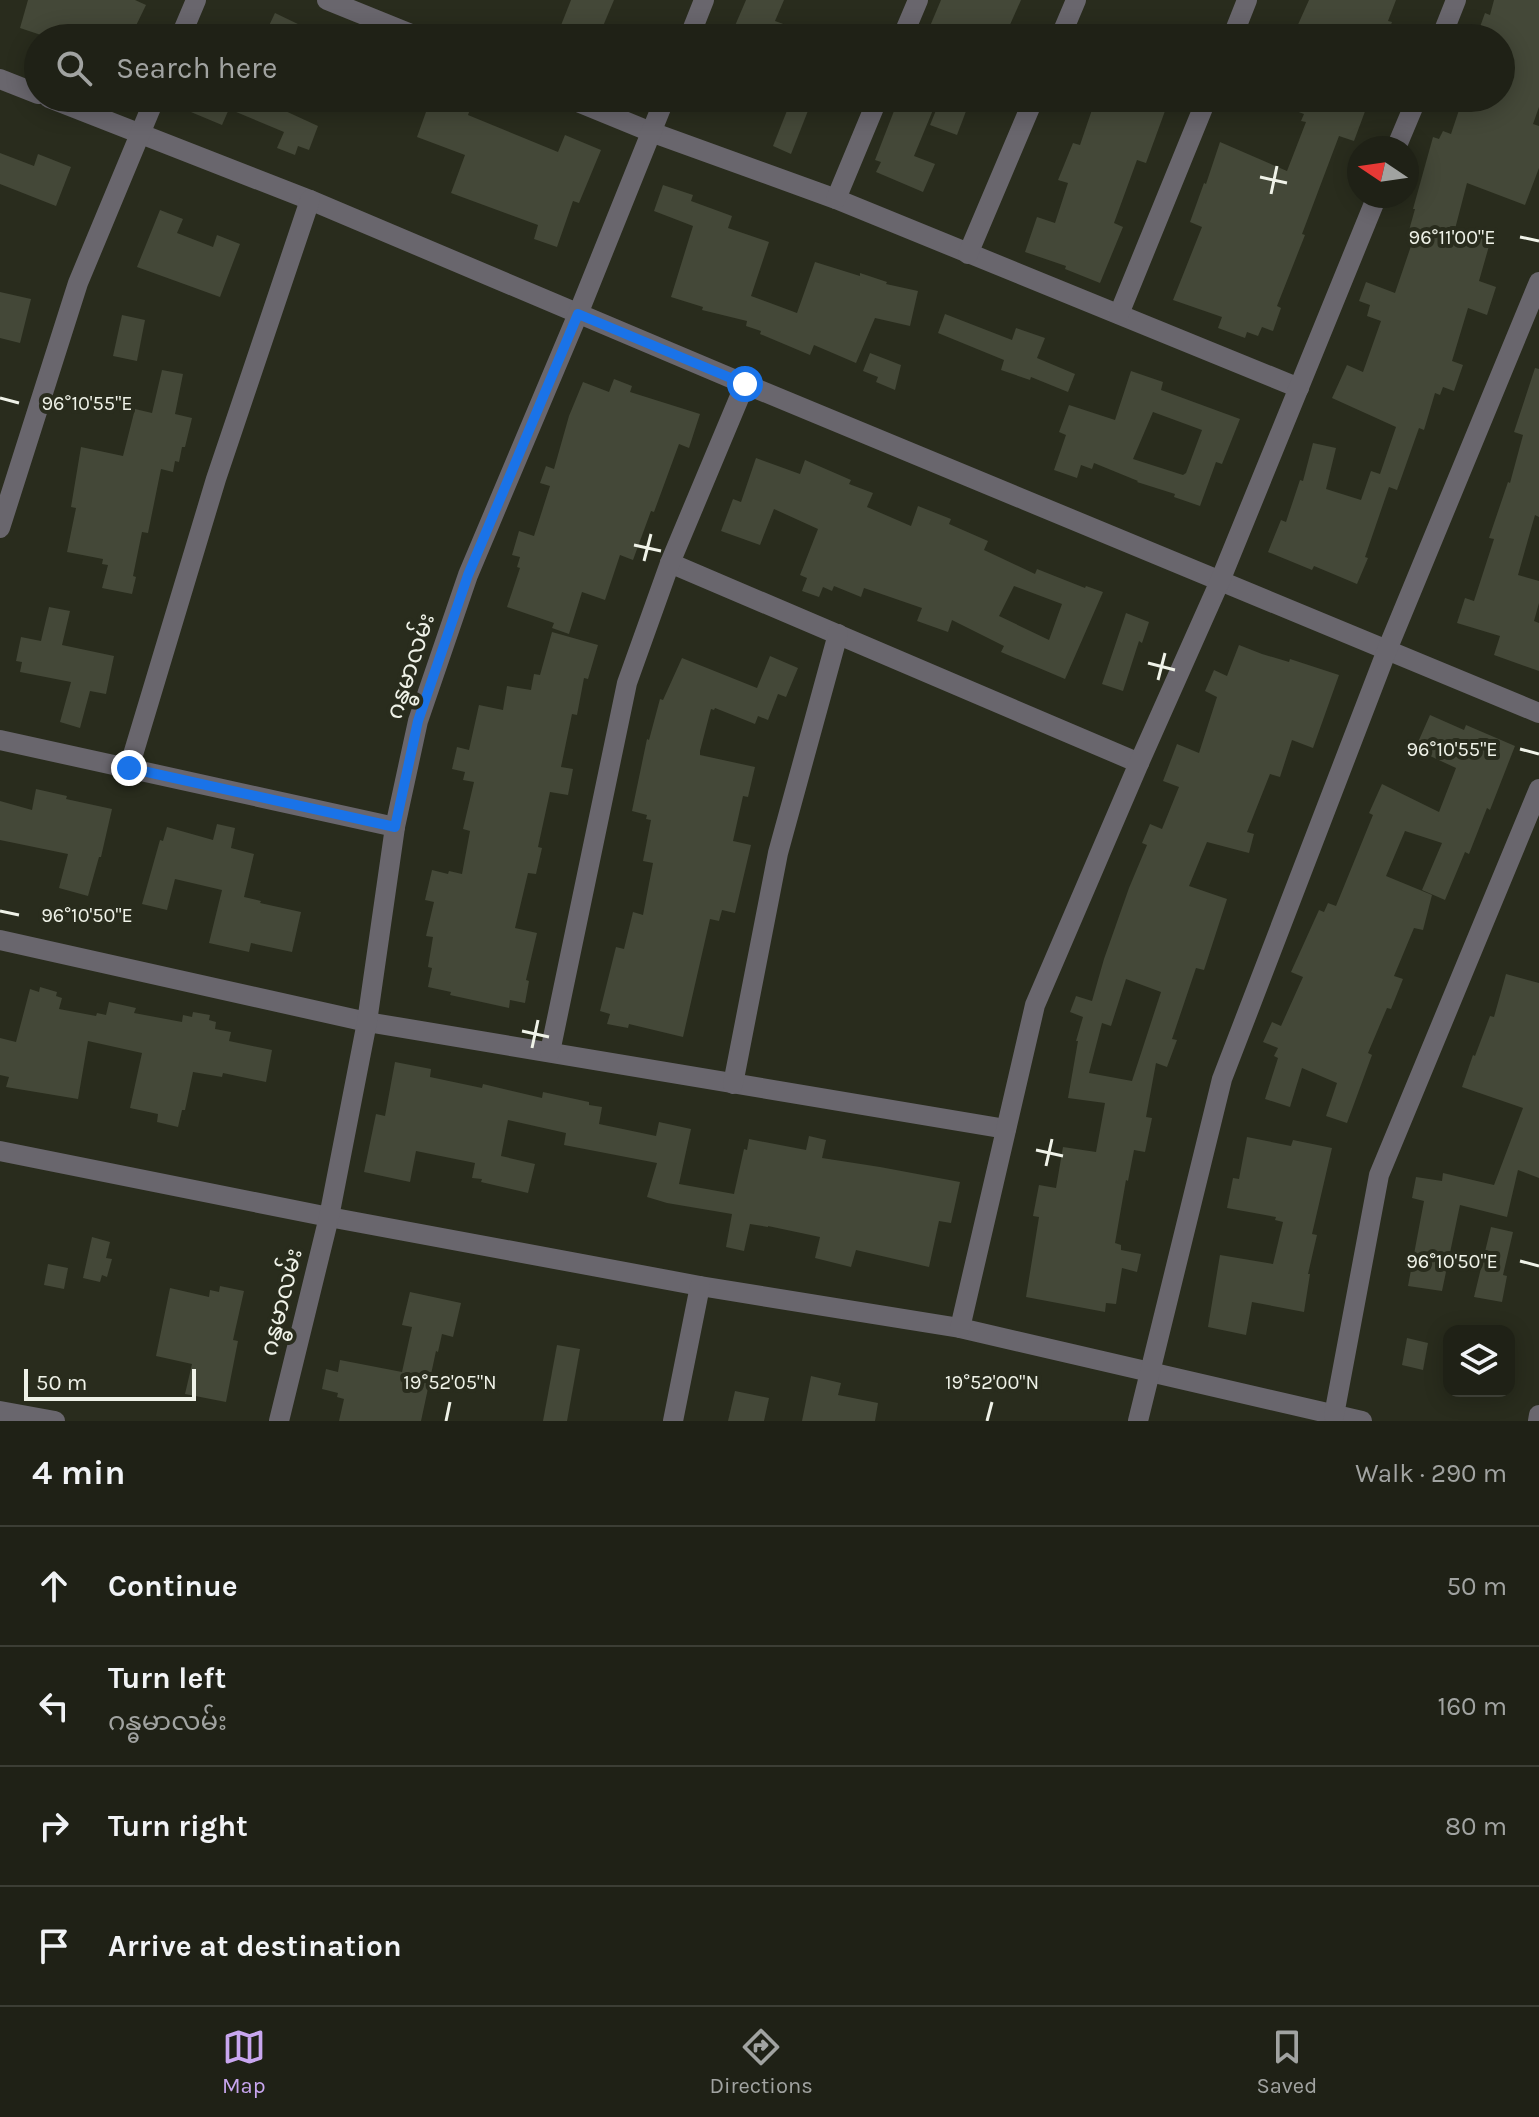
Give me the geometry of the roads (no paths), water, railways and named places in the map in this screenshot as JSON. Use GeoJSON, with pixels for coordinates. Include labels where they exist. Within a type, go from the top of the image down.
{"type":"FeatureCollection","features":[{"type":"Feature","properties":{"kind":"street"},"geometry":{"type":"LineString","coordinates":[[186,24],[196,0]]}},
{"type":"Feature","properties":{"kind":"street"},"geometry":{"type":"LineString","coordinates":[[327,0],[386,24]]}},
{"type":"Feature","properties":{"kind":"street"},"geometry":{"type":"LineString","coordinates":[[695,24],[704,0]]}},
{"type":"Feature","properties":{"kind":"street"},"geometry":{"type":"LineString","coordinates":[[908,24],[918,0]]}},
{"type":"Feature","properties":{"kind":"street"},"geometry":{"type":"LineString","coordinates":[[1066,24],[1076,0]]}},
{"type":"Feature","properties":{"kind":"street"},"geometry":{"type":"LineString","coordinates":[[1238,24],[1247,0]]}},
{"type":"Feature","properties":{"kind":"street"},"geometry":{"type":"LineString","coordinates":[[1447,24],[1456,0]]}},
{"type":"Feature","properties":{"kind":"street"},"geometry":{"type":"LineString","coordinates":[[0,79],[24,88]]}},
{"type":"Feature","properties":{"kind":"street"},"geometry":{"type":"LineString","coordinates":[[84,112],[310,200],[1539,713]]}},
{"type":"Feature","properties":{"kind":"street"},"geometry":{"type":"LineString","coordinates":[[0,528],[78,283],[149,112]]}},
{"type":"Feature","properties":{"kind":"street"},"geometry":{"type":"LineString","coordinates":[[602,112],[836,199],[1299,388]]}},
{"type":"Feature","properties":{"kind":"street","name":"ဂန္ဓမာလမ်း"},"geometry":{"type":"LineString","coordinates":[[279,1421],[329,1217],[367,1022],[395,827],[418,721],[468,575],[659,112]]}},
{"type":"Feature","properties":{"kind":"street"},"geometry":{"type":"LineString","coordinates":[[836,199],[872,112]]}},
{"type":"Feature","properties":{"kind":"street"},"geometry":{"type":"LineString","coordinates":[[968,254],[1028,112]]}},
{"type":"Feature","properties":{"kind":"street"},"geometry":{"type":"LineString","coordinates":[[1119,314],[1201,112]]}},
{"type":"Feature","properties":{"kind":"street"},"geometry":{"type":"LineString","coordinates":[[1401,136],[1411,112]]}},
{"type":"Feature","properties":{"kind":"street"},"geometry":{"type":"LineString","coordinates":[[129,768],[216,479],[310,200]]}},
{"type":"Feature","properties":{"kind":"street"},"geometry":{"type":"LineString","coordinates":[[960,1328],[1035,1005],[1220,581],[1372,208]]}},
{"type":"Feature","properties":{"kind":"street"},"geometry":{"type":"LineString","coordinates":[[1138,1421],[1222,1079],[1387,650],[1539,282]]}},
{"type":"Feature","properties":{"kind":"street"},"geometry":{"type":"LineString","coordinates":[[550,1052],[627,683],[670,563],[745,384]]}},
{"type":"Feature","properties":{"kind":"street"},"geometry":{"type":"LineString","coordinates":[[670,563],[1139,763]]}},
{"type":"Feature","properties":{"kind":"street"},"geometry":{"type":"LineString","coordinates":[[733,1084],[778,853],[838,634]]}},
{"type":"Feature","properties":{"kind":"street"},"geometry":{"type":"LineString","coordinates":[[0,740],[395,827]]}},
{"type":"Feature","properties":{"kind":"street"},"geometry":{"type":"LineString","coordinates":[[1334,1415],[1379,1175],[1539,789]]}},
{"type":"Feature","properties":{"kind":"street"},"geometry":{"type":"LineString","coordinates":[[0,940],[367,1022],[1006,1129]]}},
{"type":"Feature","properties":{"kind":"street"},"geometry":{"type":"LineString","coordinates":[[0,1151],[329,1217],[700,1286],[960,1328],[1362,1421]]}},
{"type":"Feature","properties":{"kind":"street"},"geometry":{"type":"LineString","coordinates":[[673,1421],[700,1286]]}},
{"type":"Feature","properties":{"kind":"street"},"geometry":{"type":"LineString","coordinates":[[0,1411],[55,1421]]}}]}
